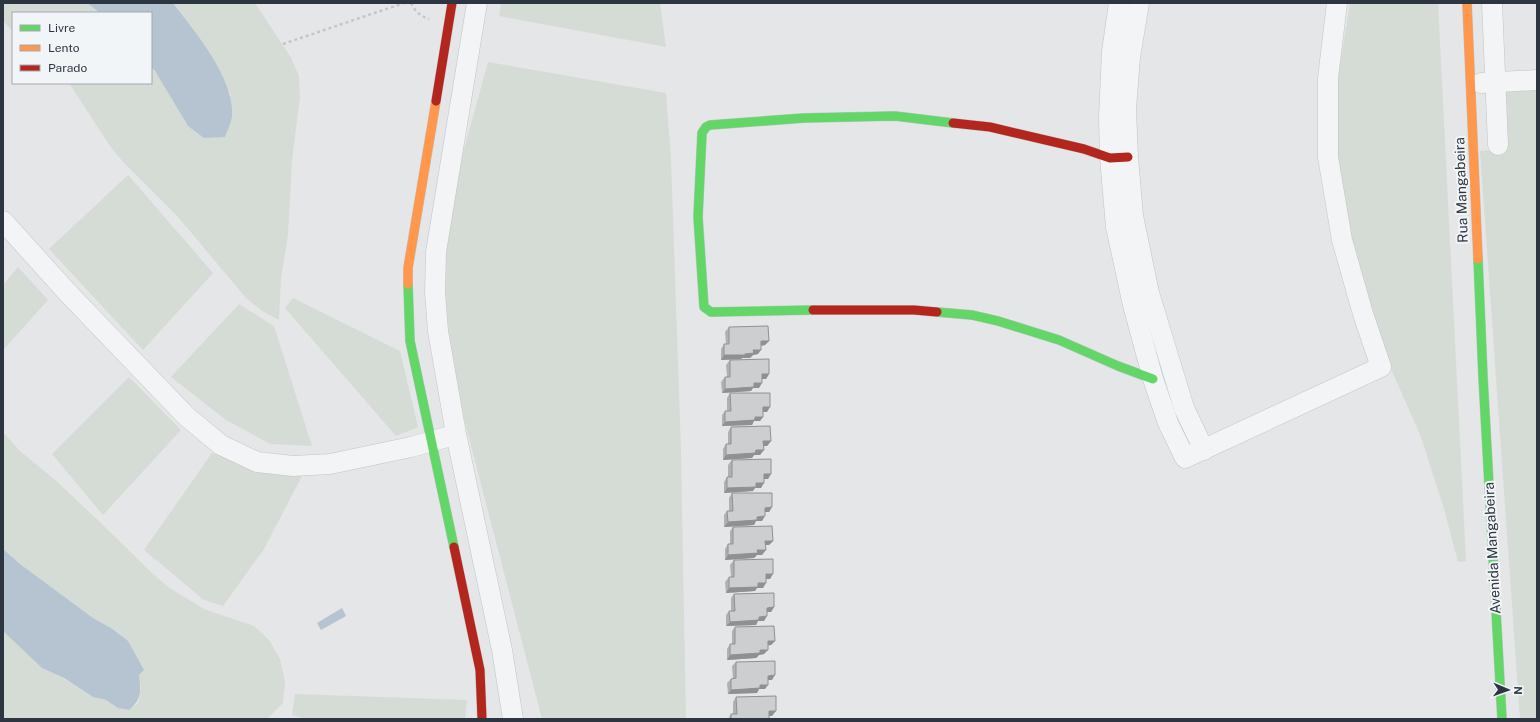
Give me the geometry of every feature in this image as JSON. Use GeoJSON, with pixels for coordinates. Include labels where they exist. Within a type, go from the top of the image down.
{"type":"FeatureCollection","features":[{"type":"Feature","properties":{"kind":"street"},"geometry":{"type":"LineString","coordinates":[[452,3],[408,268],[408,308],[410,341],[480,670],[482,719]]}},
{"type":"Feature","properties":{"kind":"street"},"geometry":{"type":"LineString","coordinates":[[477,3],[436,252],[434,292],[438,331],[456,434],[502,650],[512,719]]}},
{"type":"Feature","properties":{"kind":"street"},"geometry":{"type":"LineString","coordinates":[[1119,3],[1112,52],[1110,117],[1149,293],[1184,408],[1204,450]]}},
{"type":"Feature","properties":{"kind":"street"},"geometry":{"type":"LineString","coordinates":[[1139,3],[1130,57],[1126,109],[1119,158],[1116,227],[1132,305],[1153,379],[1168,423],[1185,458],[1381,366],[1363,314],[1342,240],[1328,157],[1328,78],[1337,3]]}},
{"type":"Feature","properties":{"kind":"street","name":"Rua Mangabeira"},"geometry":{"type":"LineString","coordinates":[[1467,3],[1482,377]]}},
{"type":"Feature","properties":{"kind":"street"},"geometry":{"type":"LineString","coordinates":[[1492,3],[1498,145]]}},
{"type":"Feature","properties":{"kind":"street"},"geometry":{"type":"LineString","coordinates":[[1471,84],[1537,80]]}},
{"type":"Feature","properties":{"kind":"street"},"geometry":{"type":"LineString","coordinates":[[1119,158],[990,127],[895,116],[804,118],[710,125],[702,134],[698,217],[704,307],[711,312],[914,310],[972,315],[998,321],[1059,340],[1118,366],[1153,379]]}},
{"type":"Feature","properties":{"kind":"street"},"geometry":{"type":"LineString","coordinates":[[3,221],[67,292],[186,416],[221,446],[257,462],[293,466],[330,464],[431,443],[456,434]]}},
{"type":"Feature","properties":{"kind":"street","name":"Avenida Mangabeira"},"geometry":{"type":"LineString","coordinates":[[1482,377],[1502,719]]}},
{"type":"Feature","properties":{"kind":"path"},"geometry":{"type":"LineString","coordinates":[[283,44],[404,3]]}},
{"type":"Feature","properties":{"kind":"path"},"geometry":{"type":"LineString","coordinates":[[411,3],[413,9],[419,15],[427,18]]}},
{"type":"Feature","properties":{"kind":"shaded area"},"geometry":{"type":"Polygon","coordinates":[[[3,3],[87,3],[99,12],[12,12],[12,30],[3,21],[3,3]]]}},
{"type":"Feature","properties":{"kind":"shaded area"},"geometry":{"type":"Polygon","coordinates":[[[173,3],[255,3],[290,56],[299,76],[300,97],[292,160],[288,235],[281,278],[279,320],[262,311],[246,298],[178,217],[126,165],[112,149],[70,84],[152,84],[152,68],[188,126],[231,96],[220,71],[198,36],[173,3]]]}},
{"type":"Feature","properties":{"kind":"shaded area"},"geometry":{"type":"Polygon","coordinates":[[[501,3],[660,3],[666,47],[499,16],[501,3]]]}},
{"type":"Feature","properties":{"kind":"shaded area"},"geometry":{"type":"Polygon","coordinates":[[[1350,3],[1438,3],[1466,561],[1458,562],[1444,509],[1421,437],[1368,317],[1333,166],[1336,90],[1350,3]]]}},
{"type":"Feature","properties":{"kind":"shaded area"},"geometry":{"type":"Polygon","coordinates":[[[488,62],[666,93],[671,158],[681,452],[686,719],[542,719],[463,415],[446,334],[442,267],[455,182],[488,62]]]}},
{"type":"Feature","properties":{"kind":"shaded area"},"geometry":{"type":"Polygon","coordinates":[[[1537,80],[1537,719],[1520,719],[1480,151],[1498,150],[1495,82],[1537,80]]]}},
{"type":"Feature","properties":{"kind":"shaded area"},"geometry":{"type":"Polygon","coordinates":[[[128,175],[213,273],[143,350],[49,249],[128,175]]]}},
{"type":"Feature","properties":{"kind":"shaded area"},"geometry":{"type":"Polygon","coordinates":[[[18,267],[48,300],[3,350],[3,285],[18,267]]]}},
{"type":"Feature","properties":{"kind":"shaded area"},"geometry":{"type":"Polygon","coordinates":[[[293,298],[400,351],[418,427],[396,436],[285,308],[293,298]]]}},
{"type":"Feature","properties":{"kind":"shaded area"},"geometry":{"type":"Polygon","coordinates":[[[239,304],[274,326],[312,446],[270,444],[226,420],[171,377],[239,304]]]}},
{"type":"Feature","properties":{"kind":"shaded area"},"geometry":{"type":"Polygon","coordinates":[[[129,377],[181,430],[103,515],[52,454],[129,377]]]}},
{"type":"Feature","properties":{"kind":"shaded area"},"geometry":{"type":"Polygon","coordinates":[[[3,432],[20,451],[54,479],[168,587],[204,609],[254,626],[270,641],[280,659],[285,682],[283,703],[267,719],[3,719],[3,631],[42,668],[63,678],[93,697],[106,700],[118,708],[129,710],[138,703],[141,689],[139,675],[111,628],[93,618],[20,564],[3,549],[3,432]]]}},
{"type":"Feature","properties":{"kind":"shaded area"},"geometry":{"type":"Polygon","coordinates":[[[212,453],[302,476],[264,549],[223,606],[204,600],[144,550],[212,453]]]}},
{"type":"Feature","properties":{"kind":"shaded area"},"geometry":{"type":"Polygon","coordinates":[[[295,694],[467,700],[465,719],[306,719],[292,715],[295,694]]]}},
{"type":"Feature","properties":{"kind":"water"},"geometry":{"type":"Polygon","coordinates":[[[87,3],[173,3],[212,56],[227,87],[231,102],[232,116],[225,137],[204,138],[188,126],[152,68],[152,12],[99,12],[87,3]]]}},
{"type":"Feature","properties":{"kind":"water"},"geometry":{"type":"Polygon","coordinates":[[[3,549],[20,564],[93,618],[111,628],[128,641],[144,670],[139,675],[140,694],[136,702],[129,710],[118,708],[106,700],[93,697],[64,678],[42,668],[3,631],[3,549]]]}},
{"type":"Feature","properties":{"kind":"water"},"geometry":{"type":"Polygon","coordinates":[[[342,608],[346,616],[321,630],[317,623],[342,608]]]}},
{"type":"Feature","properties":{"kind":"building"},"geometry":{"type":"Polygon","coordinates":[[[768,326],[769,341],[761,341],[761,350],[753,350],[754,353],[745,355],[724,355],[724,344],[729,344],[729,327],[768,326]]]}},
{"type":"Feature","properties":{"kind":"building"},"geometry":{"type":"Polygon","coordinates":[[[769,359],[769,374],[762,374],[762,383],[754,383],[754,387],[725,389],[725,377],[730,377],[730,360],[769,359]]]}},
{"type":"Feature","properties":{"kind":"building"},"geometry":{"type":"Polygon","coordinates":[[[730,393],[770,393],[770,407],[763,407],[763,417],[755,417],[755,420],[725,422],[725,411],[731,411],[730,393]]]}},
{"type":"Feature","properties":{"kind":"building"},"geometry":{"type":"Polygon","coordinates":[[[770,426],[771,441],[763,441],[764,450],[756,450],[755,453],[726,455],[726,444],[731,444],[731,427],[770,426]]]}},
{"type":"Feature","properties":{"kind":"building"},"geometry":{"type":"Polygon","coordinates":[[[771,459],[771,474],[764,474],[764,483],[756,483],[756,487],[727,488],[727,477],[732,477],[732,460],[771,459]]]}},
{"type":"Feature","properties":{"kind":"building"},"geometry":{"type":"Polygon","coordinates":[[[732,493],[772,493],[772,507],[765,508],[765,516],[757,517],[757,520],[728,522],[727,511],[733,511],[732,493]]]}},
{"type":"Feature","properties":{"kind":"building"},"geometry":{"type":"Polygon","coordinates":[[[772,526],[773,541],[765,541],[766,550],[757,550],[758,553],[728,555],[728,544],[733,544],[733,527],[772,526]]]}},
{"type":"Feature","properties":{"kind":"building"},"geometry":{"type":"Polygon","coordinates":[[[773,559],[773,574],[766,574],[766,583],[758,583],[758,587],[729,588],[729,577],[734,577],[734,560],[773,559]]]}},
{"type":"Feature","properties":{"kind":"building"},"geometry":{"type":"Polygon","coordinates":[[[774,593],[774,607],[767,608],[767,616],[759,617],[759,620],[730,622],[729,611],[735,611],[734,594],[774,593]]]}},
{"type":"Feature","properties":{"kind":"building"},"geometry":{"type":"Polygon","coordinates":[[[774,626],[775,641],[768,641],[768,650],[760,650],[760,653],[730,655],[730,644],[735,644],[735,627],[774,626]]]}},
{"type":"Feature","properties":{"kind":"building"},"geometry":{"type":"Polygon","coordinates":[[[775,661],[775,675],[768,676],[768,685],[760,685],[760,688],[731,690],[731,679],[736,678],[736,662],[775,661]]]}},
{"type":"Feature","properties":{"kind":"building"},"geometry":{"type":"Polygon","coordinates":[[[776,696],[776,711],[769,711],[769,719],[731,719],[731,714],[737,714],[736,697],[776,696]]]}},
{"type":"Feature","properties":{"kind":"traffic: fast"},"geometry":{"type":"LineString","coordinates":[[813,310],[711,312],[704,307],[698,217],[702,133],[706,127],[710,125],[804,118],[895,116],[953,123]]}},
{"type":"Feature","properties":{"kind":"traffic: fast"},"geometry":{"type":"LineString","coordinates":[[1478,259],[1502,719]]}},
{"type":"Feature","properties":{"kind":"traffic: fast"},"geometry":{"type":"LineString","coordinates":[[408,284],[410,341],[454,547]]}},
{"type":"Feature","properties":{"kind":"traffic: fast"},"geometry":{"type":"LineString","coordinates":[[937,312],[972,315],[998,321],[1059,340],[1118,366],[1153,379]]}},
{"type":"Feature","properties":{"kind":"traffic: slow"},"geometry":{"type":"LineString","coordinates":[[1467,3],[1478,259]]}},
{"type":"Feature","properties":{"kind":"traffic: slow"},"geometry":{"type":"LineString","coordinates":[[408,284],[408,268],[436,101]]}},
{"type":"Feature","properties":{"kind":"traffic: jam"},"geometry":{"type":"LineString","coordinates":[[436,101],[452,3]]}},
{"type":"Feature","properties":{"kind":"traffic: jam"},"geometry":{"type":"LineString","coordinates":[[953,123],[990,127],[1084,149],[1110,158],[1128,157]]}},
{"type":"Feature","properties":{"kind":"traffic: jam"},"geometry":{"type":"LineString","coordinates":[[813,310],[914,310],[937,312]]}},
{"type":"Feature","properties":{"kind":"traffic: jam"},"geometry":{"type":"LineString","coordinates":[[454,547],[480,670],[482,719]]}}]}
